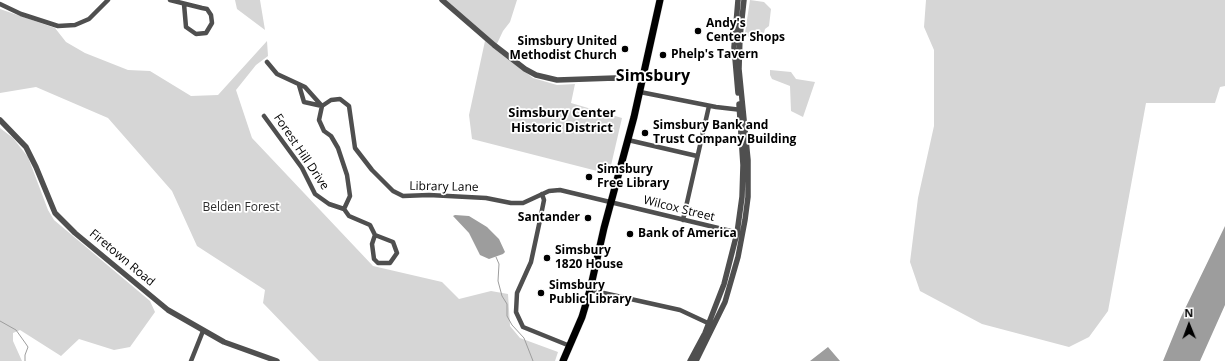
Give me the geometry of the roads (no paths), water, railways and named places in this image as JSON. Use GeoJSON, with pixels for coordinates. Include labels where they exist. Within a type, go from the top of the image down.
{"type":"FeatureCollection","features":[{"type":"Feature","properties":{"kind":"highway"},"geometry":{"type":"LineString","coordinates":[[563,361],[582,316],[590,290],[640,92],[660,0]]}},
{"type":"Feature","properties":{"kind":"street"},"geometry":{"type":"LineString","coordinates":[[0,4],[21,14],[58,26],[75,25],[89,19],[108,0]]}},
{"type":"Feature","properties":{"kind":"street"},"geometry":{"type":"LineString","coordinates":[[170,0],[207,10],[211,15],[212,23],[206,32],[196,34],[188,31],[186,27],[184,4]]}},
{"type":"Feature","properties":{"kind":"street"},"geometry":{"type":"LineString","coordinates":[[442,0],[494,45],[525,69],[536,75],[557,80],[642,79]]}},
{"type":"Feature","properties":{"kind":"street"},"geometry":{"type":"LineString","coordinates":[[696,361],[734,275],[740,234],[748,197],[748,160],[734,47],[738,0]]}},
{"type":"Feature","properties":{"kind":"street"},"geometry":{"type":"LineString","coordinates":[[742,110],[739,69],[740,37],[744,0]]}},
{"type":"Feature","properties":{"kind":"street"},"geometry":{"type":"LineString","coordinates":[[267,62],[277,74],[305,87],[322,106]]}},
{"type":"Feature","properties":{"kind":"street"},"geometry":{"type":"LineString","coordinates":[[299,85],[304,102],[322,106]]}},
{"type":"Feature","properties":{"kind":"street"},"geometry":{"type":"LineString","coordinates":[[640,92],[742,110]]}},
{"type":"Feature","properties":{"kind":"street","name":"Library Lane"},"geometry":{"type":"LineString","coordinates":[[322,106],[331,100],[340,99],[349,106],[355,148],[372,170],[393,191],[403,196],[429,195],[486,198],[511,203],[523,203],[542,194],[560,190],[612,202]]}},
{"type":"Feature","properties":{"kind":"street"},"geometry":{"type":"LineString","coordinates":[[682,220],[698,156],[707,105]]}},
{"type":"Feature","properties":{"kind":"street"},"geometry":{"type":"LineString","coordinates":[[322,106],[319,120],[324,131],[331,136],[338,148],[350,188],[350,196],[344,210],[349,216],[370,225],[375,235],[393,242],[397,253],[390,263],[378,263],[374,259],[372,244],[375,235]]}},
{"type":"Feature","properties":{"kind":"street","name":"Forest Hill Drive"},"geometry":{"type":"LineString","coordinates":[[264,116],[302,168],[315,194],[329,204],[344,210]]}},
{"type":"Feature","properties":{"kind":"street","name":"Firetown Road"},"geometry":{"type":"LineString","coordinates":[[0,120],[16,135],[31,155],[55,212],[63,222],[161,304],[203,331],[237,348],[277,361]]}},
{"type":"Feature","properties":{"kind":"street"},"geometry":{"type":"LineString","coordinates":[[628,140],[698,156]]}},
{"type":"Feature","properties":{"kind":"street"},"geometry":{"type":"LineString","coordinates":[[542,194],[544,200],[531,262],[517,293],[516,312],[524,327],[570,346]]}},
{"type":"Feature","properties":{"kind":"street","name":"Wilcox Street"},"geometry":{"type":"LineString","coordinates":[[612,202],[740,234]]}},
{"type":"Feature","properties":{"kind":"street"},"geometry":{"type":"LineString","coordinates":[[590,290],[680,310],[711,325]]}},
{"type":"Feature","properties":{"kind":"street"},"geometry":{"type":"LineString","coordinates":[[690,361],[711,325]]}},
{"type":"Feature","properties":{"kind":"street"},"geometry":{"type":"LineString","coordinates":[[191,361],[203,331]]}},
{"type":"Feature","properties":{"kind":"waterway"},"geometry":{"type":"LineString","coordinates":[[496,257],[499,264],[498,281],[502,296],[507,304],[507,316],[512,325],[524,338],[533,361]]}},
{"type":"Feature","properties":{"kind":"waterway"},"geometry":{"type":"LineString","coordinates":[[0,321],[16,330],[28,347],[25,355],[25,361]]}},
{"type":"Feature","properties":{"kind":"place","name":"Andy's Center Shops"},"geometry":{"type":"Point","coordinates":[698,31]}},
{"type":"Feature","properties":{"kind":"place","name":"Simsbury United Methodist Church"},"geometry":{"type":"Point","coordinates":[625,49]}},
{"type":"Feature","properties":{"kind":"place","name":"Phelp's Tavern"},"geometry":{"type":"Point","coordinates":[663,55]}},
{"type":"Feature","properties":{"kind":"place","name":"Simsbury Bank and Trust Company Building"},"geometry":{"type":"Point","coordinates":[645,133]}},
{"type":"Feature","properties":{"kind":"place","name":"Simsbury Free Library"},"geometry":{"type":"Point","coordinates":[589,177]}},
{"type":"Feature","properties":{"kind":"place","name":"Santander"},"geometry":{"type":"Point","coordinates":[588,218]}},
{"type":"Feature","properties":{"kind":"place","name":"Bank of America"},"geometry":{"type":"Point","coordinates":[630,234]}},
{"type":"Feature","properties":{"kind":"place","name":"Simsbury 1820 House"},"geometry":{"type":"Point","coordinates":[547,258]}},
{"type":"Feature","properties":{"kind":"place","name":"Simsbury Public Library"},"geometry":{"type":"Point","coordinates":[541,293]}},
{"type":"Feature","properties":{"kind":"district","name":"Simsbury"},"geometry":{"type":"Point","coordinates":[653,76]}},
{"type":"Feature","properties":{"kind":"district","name":"Simsbury Center Historic District"},"geometry":{"type":"Point","coordinates":[562,120]}},
{"type":"Feature","properties":{"kind":"park label","name":"Belden Forest"},"geometry":{"type":"Point","coordinates":[241,208]}}]}
